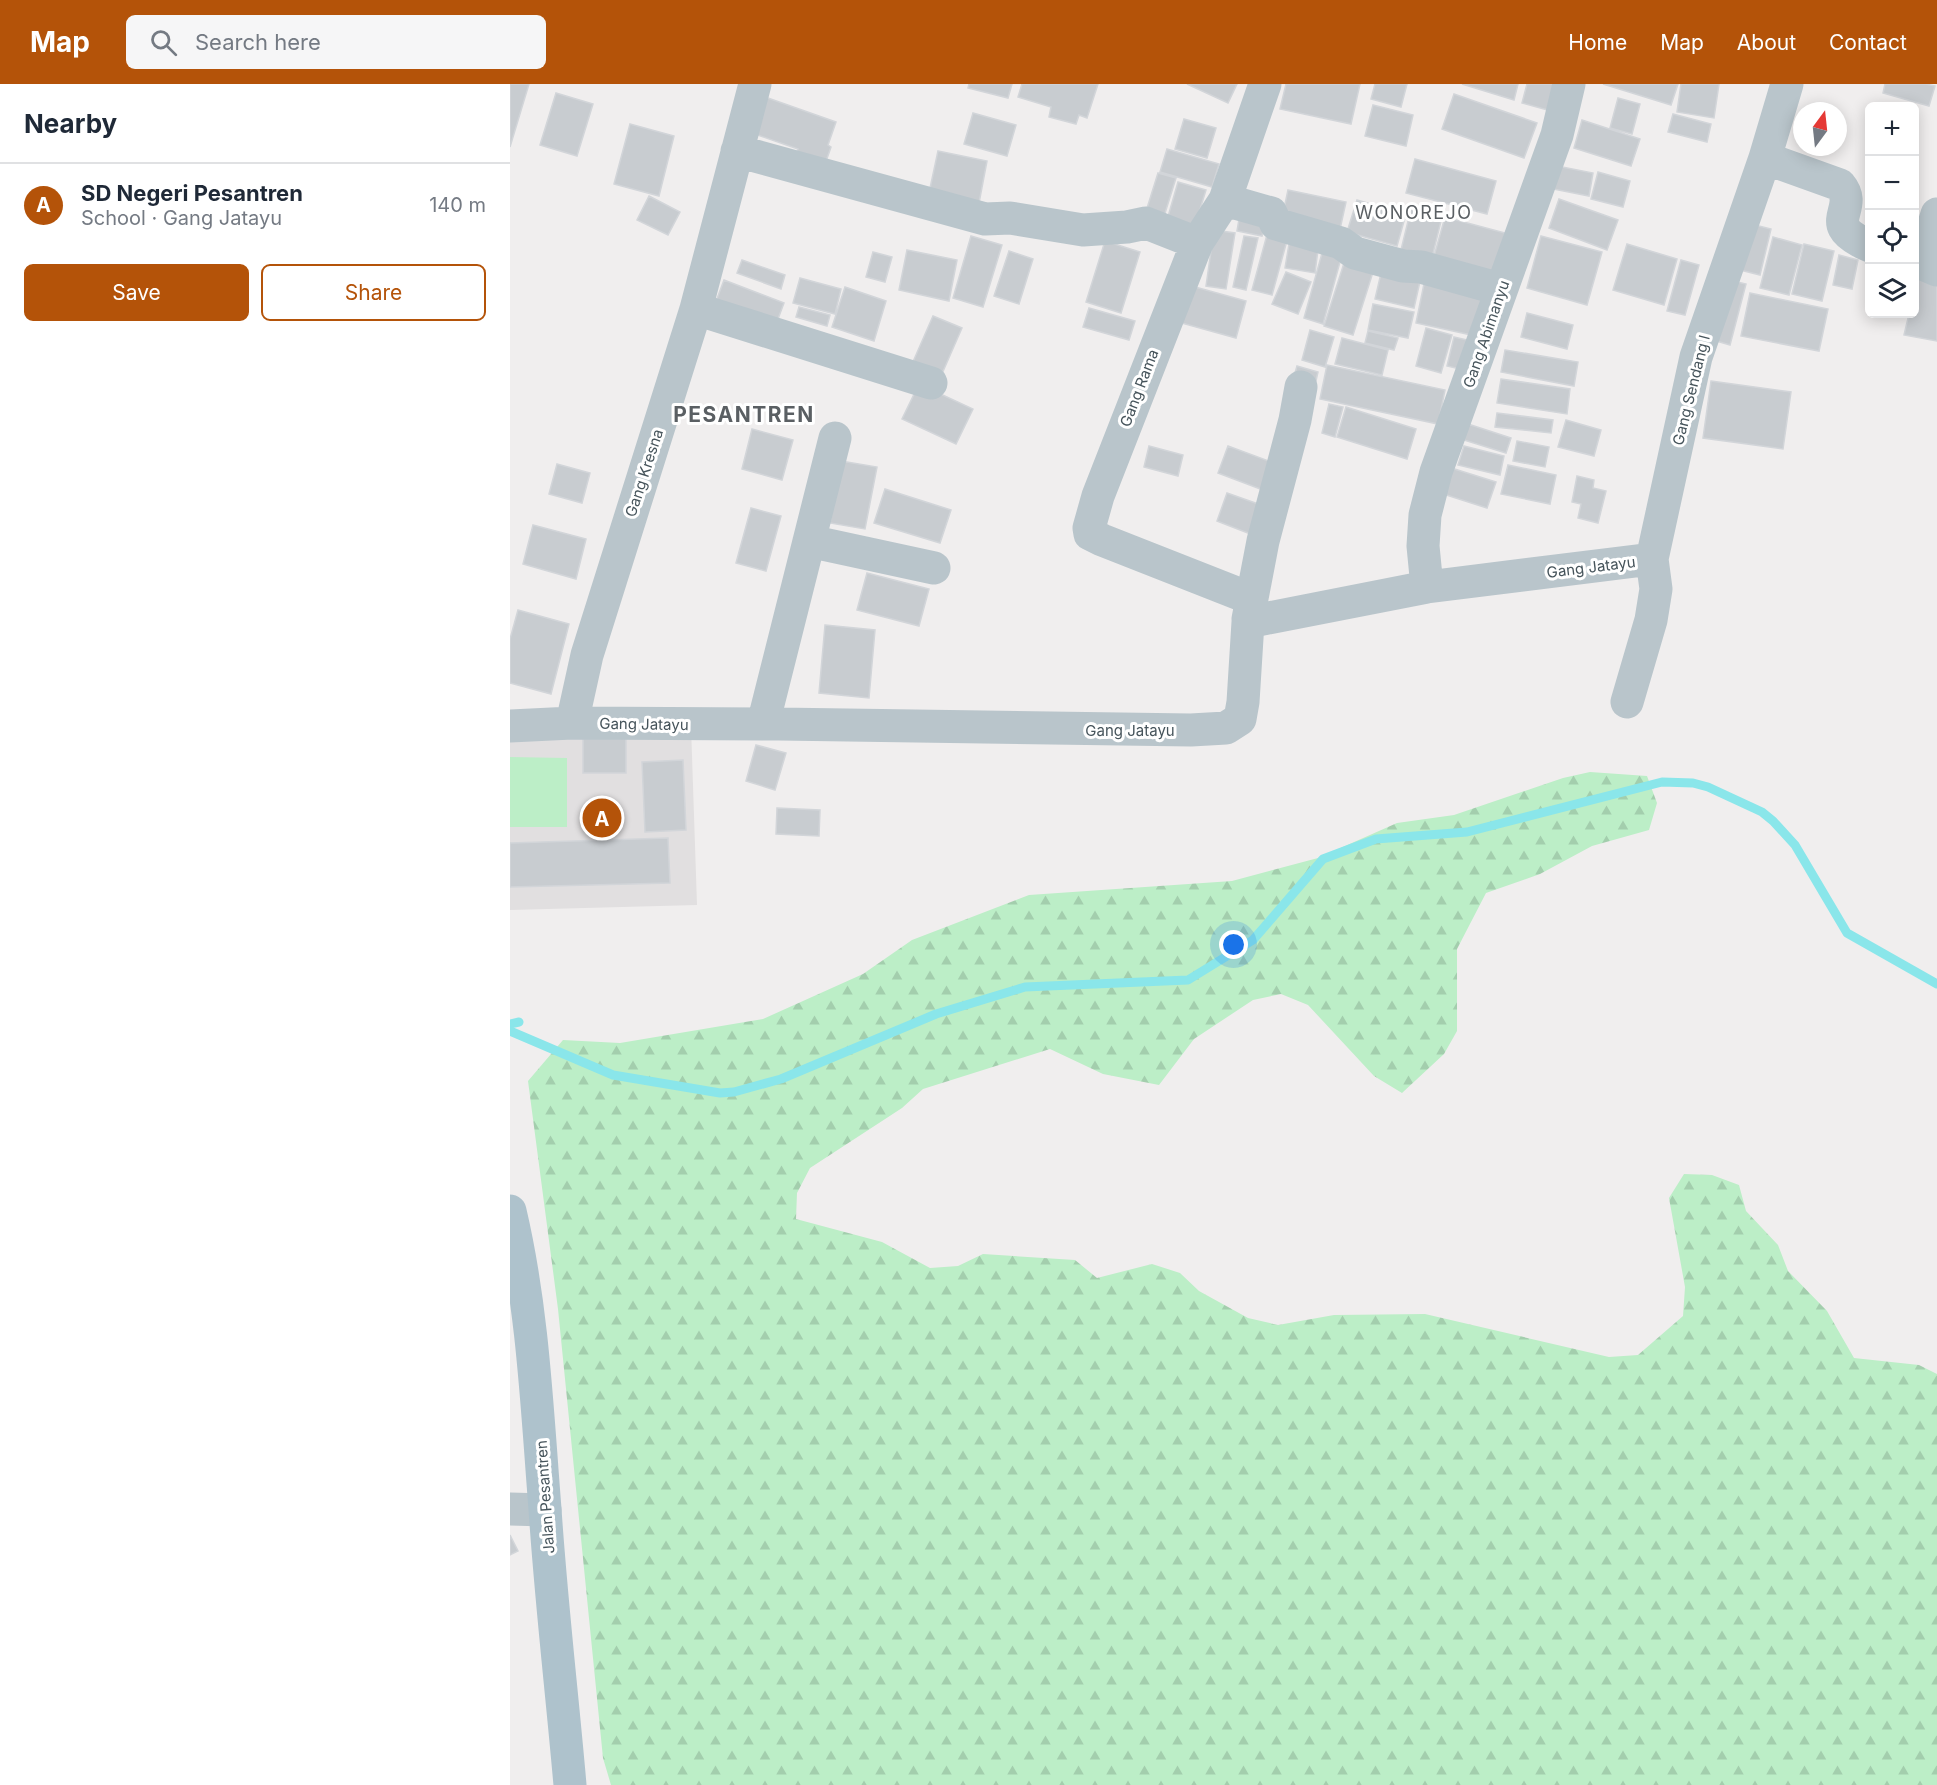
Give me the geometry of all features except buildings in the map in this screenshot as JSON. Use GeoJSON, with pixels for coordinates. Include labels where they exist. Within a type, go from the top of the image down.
{"type":"FeatureCollection","features":[{"type":"Feature","properties":{"kind":"main road","name":"Jalan Pesantren"},"geometry":{"type":"LineString","coordinates":[[510,1211],[528,1309],[538,1400],[544,1510],[570,1785]]}},
{"type":"Feature","properties":{"kind":"street","name":"Gang Kresna"},"geometry":{"type":"LineString","coordinates":[[572,723],[587,655],[696,309],[754,84]]}},
{"type":"Feature","properties":{"kind":"street","name":"Gang Rama"},"geometry":{"type":"LineString","coordinates":[[1250,611],[1090,534],[1089,528],[1098,496],[1197,243],[1225,200],[1264,84]]}},
{"type":"Feature","properties":{"kind":"street","name":"Gang Abimanyu"},"geometry":{"type":"LineString","coordinates":[[1427,587],[1423,546],[1425,515],[1436,472],[1557,135],[1569,84]]}},
{"type":"Feature","properties":{"kind":"street","name":"Gang Sendang I"},"geometry":{"type":"LineString","coordinates":[[1628,702],[1651,620],[1656,589],[1652,560],[1696,357],[1765,158],[1787,84]]}},
{"type":"Feature","properties":{"kind":"street"},"geometry":{"type":"LineString","coordinates":[[737,151],[985,219],[1010,218],[1083,230],[1120,228],[1146,223],[1197,243]]}},
{"type":"Feature","properties":{"kind":"street"},"geometry":{"type":"LineString","coordinates":[[1765,158],[1840,185],[1845,191],[1846,201],[1842,222],[1845,232],[1865,244]]}},
{"type":"Feature","properties":{"kind":"street"},"geometry":{"type":"LineString","coordinates":[[1225,200],[1271,213],[1276,224],[1341,243],[1354,253],[1404,266],[1421,267],[1500,289]]}},
{"type":"Feature","properties":{"kind":"street"},"geometry":{"type":"LineString","coordinates":[[1925,265],[1925,253],[1937,214]]}},
{"type":"Feature","properties":{"kind":"street"},"geometry":{"type":"LineString","coordinates":[[696,309],[932,383]]}},
{"type":"Feature","properties":{"kind":"street"},"geometry":{"type":"LineString","coordinates":[[1250,611],[1263,541],[1295,420],[1301,387]]}},
{"type":"Feature","properties":{"kind":"street"},"geometry":{"type":"LineString","coordinates":[[763,724],[835,438]]}},
{"type":"Feature","properties":{"kind":"street"},"geometry":{"type":"LineString","coordinates":[[809,541],[934,568]]}},
{"type":"Feature","properties":{"kind":"street","name":"Gang Jatayu"},"geometry":{"type":"LineString","coordinates":[[510,726],[572,723],[1082,730],[1226,728],[1240,719],[1242,710],[1250,611],[1652,560]]}},
{"type":"Feature","properties":{"kind":"street"},"geometry":{"type":"LineString","coordinates":[[510,1509],[544,1510]]}},
{"type":"Feature","properties":{"kind":"shaded area"},"geometry":{"type":"Polygon","coordinates":[[[691,726],[697,905],[510,910],[510,732],[691,726]]]}},
{"type":"Feature","properties":{"kind":"green space"},"geometry":{"type":"Polygon","coordinates":[[[510,757],[567,758],[567,827],[510,827],[510,757]]]}},
{"type":"Feature","properties":{"kind":"green space"},"geometry":{"type":"Polygon","coordinates":[[[1590,772],[1647,776],[1657,803],[1649,830],[1592,846],[1540,874],[1486,893],[1457,949],[1457,1031],[1444,1054],[1402,1093],[1374,1076],[1308,1005],[1281,994],[1253,1000],[1194,1039],[1159,1085],[1103,1074],[1050,1049],[923,1089],[902,1108],[810,1168],[797,1193],[796,1219],[882,1242],[930,1268],[958,1266],[983,1254],[1075,1260],[1097,1278],[1152,1264],[1180,1273],[1199,1291],[1248,1318],[1278,1325],[1334,1315],[1425,1314],[1609,1357],[1638,1355],[1683,1316],[1685,1287],[1669,1198],[1684,1174],[1712,1175],[1739,1185],[1746,1211],[1778,1245],[1788,1271],[1827,1311],[1854,1358],[1919,1365],[1937,1374],[1937,1785],[611,1785],[603,1758],[558,1309],[528,1081],[563,1040],[620,1043],[763,1019],[863,974],[912,940],[1029,895],[1232,881],[1318,858],[1397,823],[1454,815],[1563,778],[1590,772]]]}},
{"type":"Feature","properties":{"kind":"waterway"},"geometry":{"type":"LineString","coordinates":[[510,1031],[613,1075],[720,1093],[734,1092],[781,1079],[936,1014],[1025,987],[1188,980],[1253,940],[1323,859],[1376,839],[1467,832],[1662,782],[1693,783],[1708,787],[1762,812],[1795,845],[1847,933],[1937,984]]}},
{"type":"Feature","properties":{"kind":"waterway"},"geometry":{"type":"LineString","coordinates":[[510,1024],[519,1022],[510,1024]]}},
{"type":"Feature","properties":{"kind":"place","name":"SD Negeri Pesantren"},"geometry":{"type":"Point","coordinates":[602,818]}},
{"type":"Feature","properties":{"kind":"district","name":"WONOREJO"},"geometry":{"type":"Point","coordinates":[1414,212]}},
{"type":"Feature","properties":{"kind":"district","name":"PESANTREN"},"geometry":{"type":"Point","coordinates":[744,414]}}]}
